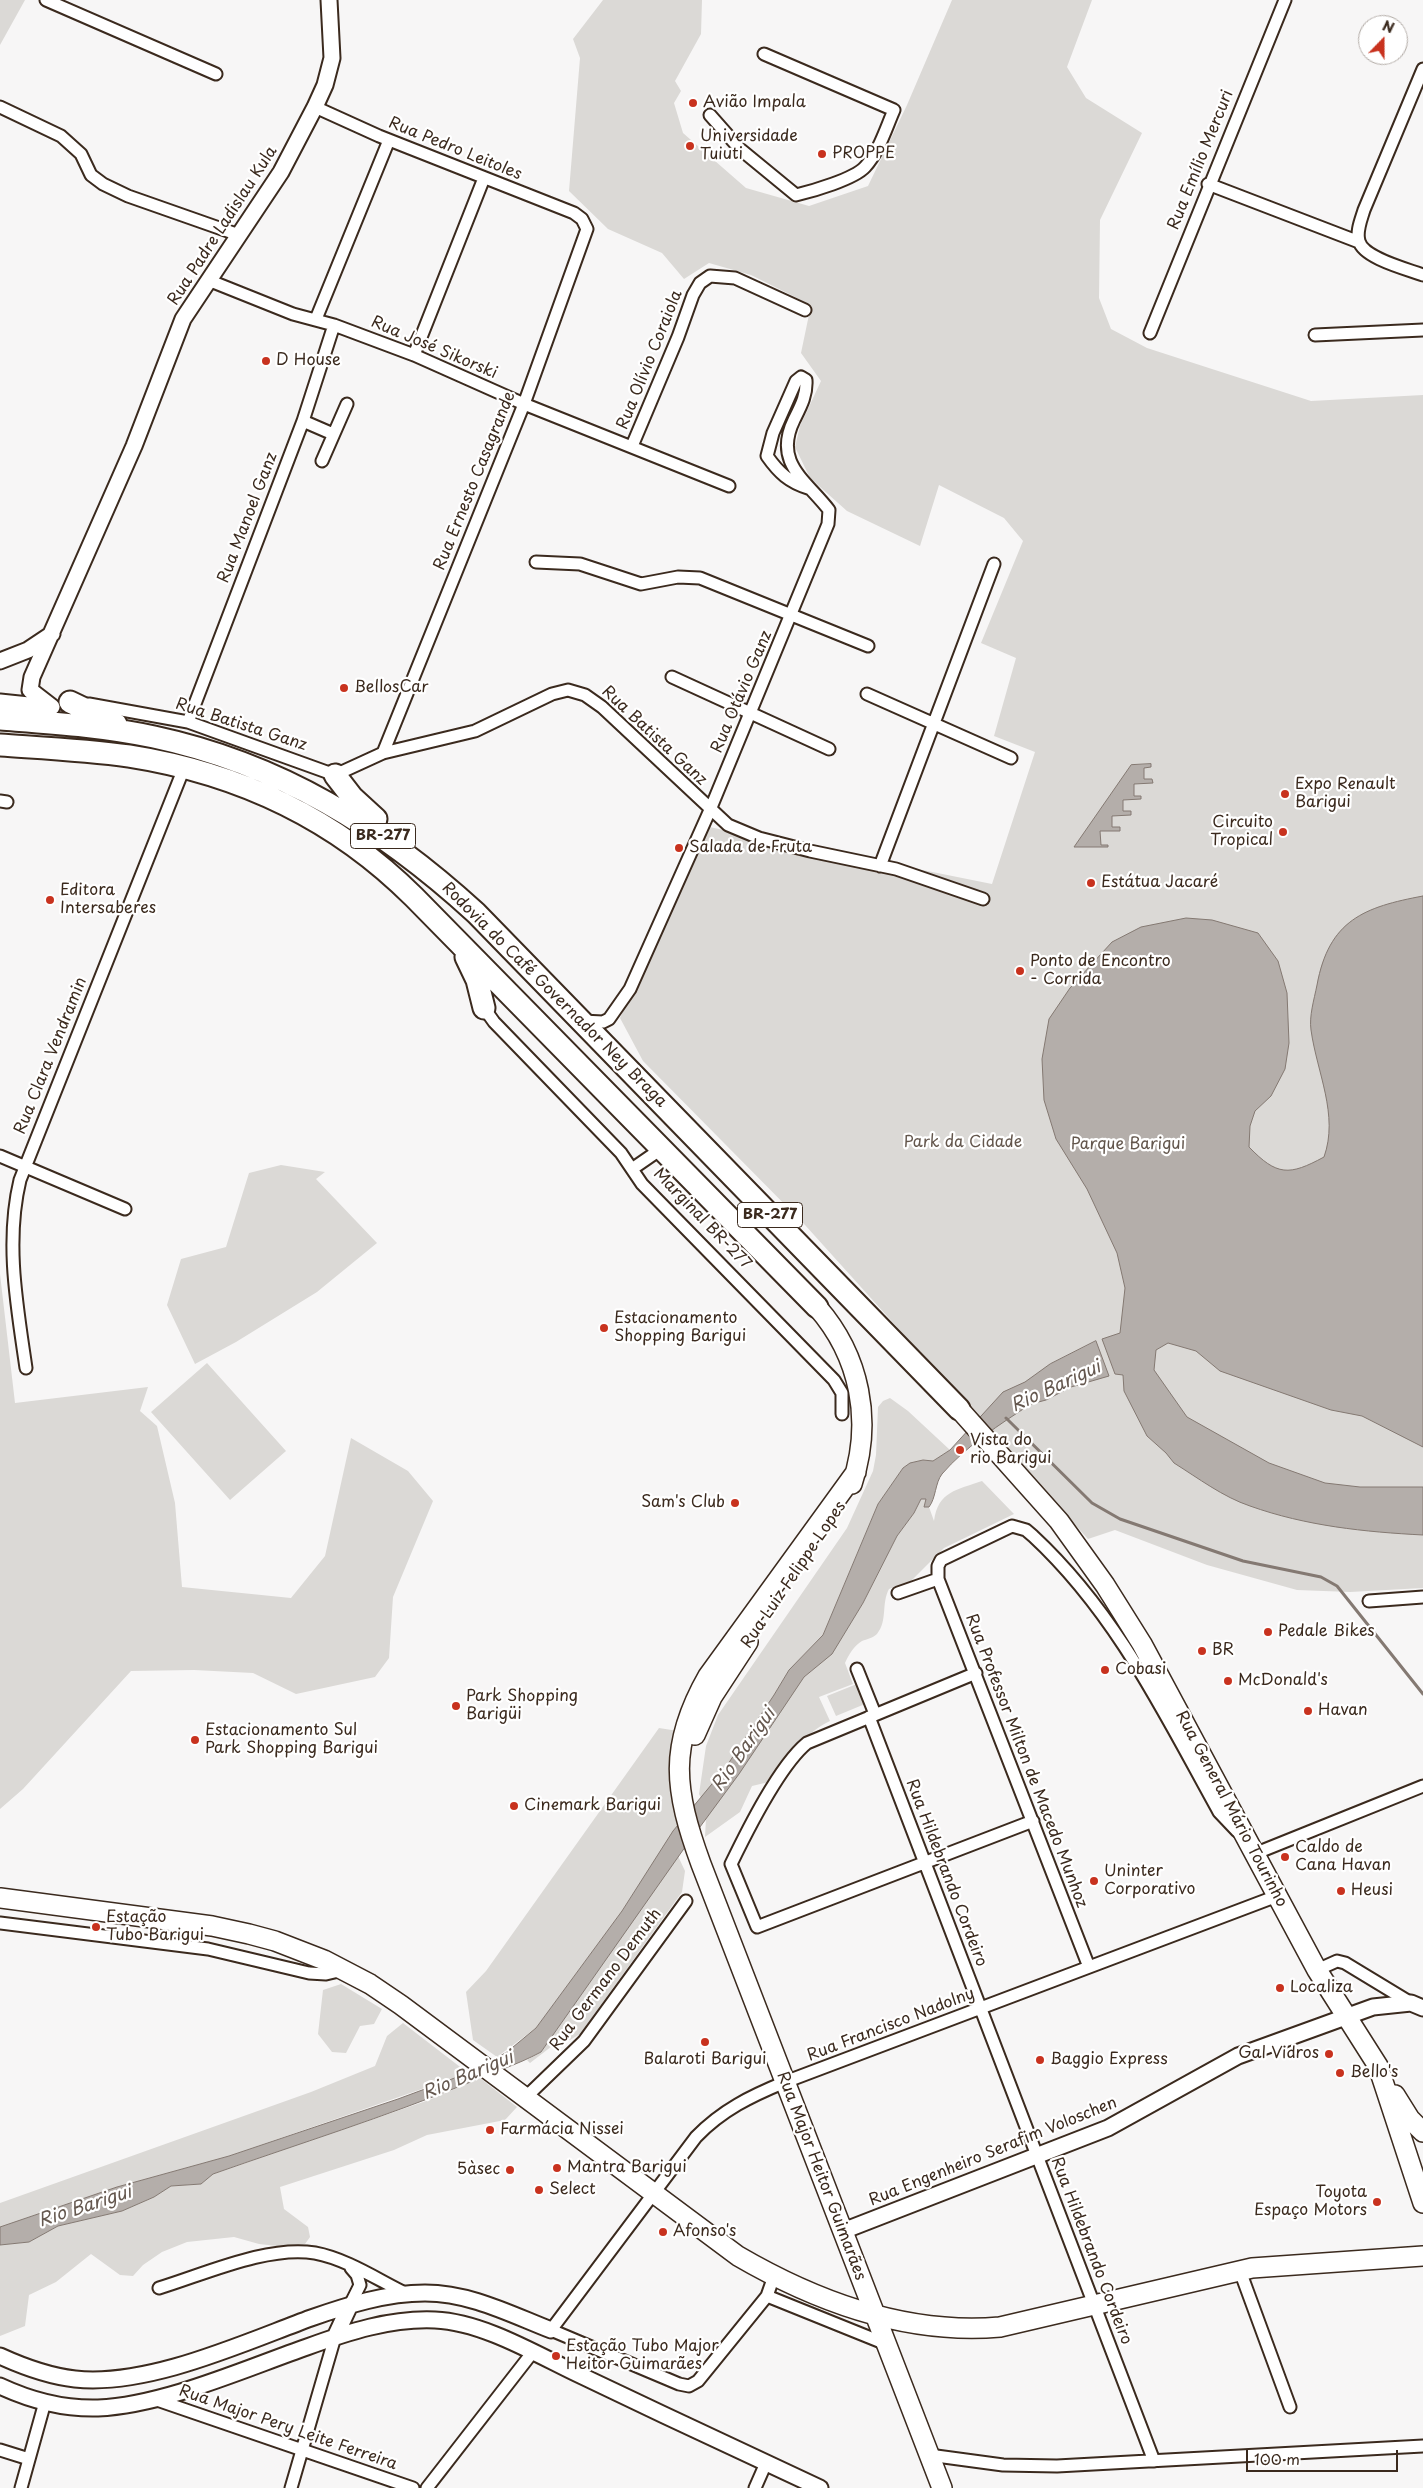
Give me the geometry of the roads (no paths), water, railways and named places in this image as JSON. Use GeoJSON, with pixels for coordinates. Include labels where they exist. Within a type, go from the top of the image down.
{"type":"FeatureCollection","features":[{"type":"Feature","properties":{"kind":"highway","name":"Rodovia do Café Governador Ney Braga"},"geometry":{"type":"LineString","coordinates":[[2,704],[85,726],[134,733],[174,742],[224,757],[288,782],[322,799],[391,841],[476,913],[959,1409]]}},
{"type":"Feature","properties":{"kind":"highway"},"geometry":{"type":"LineString","coordinates":[[61,704],[134,733]]}},
{"type":"Feature","properties":{"kind":"highway","name":"Rodovia do Café Governador Ney Braga"},"geometry":{"type":"LineString","coordinates":[[0,745],[105,753],[184,768],[259,793],[330,828],[365,853],[396,879],[817,1307]]}},
{"type":"Feature","properties":{"kind":"highway"},"geometry":{"type":"LineString","coordinates":[[335,775],[360,806],[420,856],[476,913]]}},
{"type":"Feature","properties":{"kind":"highway"},"geometry":{"type":"LineString","coordinates":[[459,943],[477,980],[484,1008]]}},
{"type":"Feature","properties":{"kind":"main road","name":"Rua Luiz Felippe Lopes"},"geometry":{"type":"LineString","coordinates":[[686,1813],[692,1750],[703,1716],[732,1665],[828,1531],[844,1502],[856,1472],[863,1428],[857,1382],[844,1344],[817,1307]]}},
{"type":"Feature","properties":{"kind":"main road","name":"Rua General Mário Tourinho"},"geometry":{"type":"LineString","coordinates":[[959,1409],[1060,1521],[1110,1592],[1151,1660],[1317,1970],[1378,2066],[1423,2203]]}},
{"type":"Feature","properties":{"kind":"main road","name":"Rua Major Heitor Guimarães"},"geometry":{"type":"LineString","coordinates":[[686,1813],[701,1864],[942,2488]]}},
{"type":"Feature","properties":{"kind":"main road"},"geometry":{"type":"LineString","coordinates":[[0,1898],[229,1929],[275,1941],[344,1970],[382,1992],[463,2050],[722,2245],[774,2276],[830,2299],[875,2314],[933,2328],[980,2329],[1021,2323],[1240,2271],[1423,2256]]}},
{"type":"Feature","properties":{"kind":"main road"},"geometry":{"type":"LineString","coordinates":[[1378,2066],[1416,2125],[1410,2136],[1423,2177]]}},
{"type":"Feature","properties":{"kind":"street"},"geometry":{"type":"LineString","coordinates":[[46,0],[216,74]]}},
{"type":"Feature","properties":{"kind":"street","name":"Rua Padre Ladislau Kula"},"geometry":{"type":"LineString","coordinates":[[61,704],[30,690],[32,677],[134,446],[183,319],[281,172],[316,107],[325,85],[332,58],[329,0]]}},
{"type":"Feature","properties":{"kind":"street","name":"Rua Emílio Mercuri"},"geometry":{"type":"LineString","coordinates":[[1150,333],[1208,184],[1285,0]]}},
{"type":"Feature","properties":{"kind":"street"},"geometry":{"type":"LineString","coordinates":[[710,115],[740,149],[796,195],[840,181],[864,168],[872,158],[894,110],[764,54]]}},
{"type":"Feature","properties":{"kind":"street"},"geometry":{"type":"LineString","coordinates":[[1423,69],[1364,210],[1358,231],[1359,242],[1366,252],[1423,275]]}},
{"type":"Feature","properties":{"kind":"street"},"geometry":{"type":"LineString","coordinates":[[0,106],[61,136],[81,154],[91,175],[103,184],[128,196],[239,235]]}},
{"type":"Feature","properties":{"kind":"street","name":"Rua Pedro Leitoles"},"geometry":{"type":"LineString","coordinates":[[316,107],[389,140],[574,213],[582,219]]}},
{"type":"Feature","properties":{"kind":"street"},"geometry":{"type":"LineString","coordinates":[[316,319],[389,140]]}},
{"type":"Feature","properties":{"kind":"street"},"geometry":{"type":"LineString","coordinates":[[414,354],[484,178]]}},
{"type":"Feature","properties":{"kind":"street"},"geometry":{"type":"LineString","coordinates":[[1208,184],[1359,242]]}},
{"type":"Feature","properties":{"kind":"street","name":"Rua Ernesto Casagrande"},"geometry":{"type":"LineString","coordinates":[[383,753],[524,404],[585,237],[587,229],[582,219]]}},
{"type":"Feature","properties":{"kind":"street","name":"Rua Olívio Coraiola"},"geometry":{"type":"LineString","coordinates":[[632,446],[678,337],[693,295],[700,283],[710,276],[735,278],[805,310]]}},
{"type":"Feature","properties":{"kind":"street","name":"Rua José Sikorski"},"geometry":{"type":"LineString","coordinates":[[208,280],[293,314],[316,319],[414,354],[524,404],[729,486]]}},
{"type":"Feature","properties":{"kind":"street","name":"Rua Manoel Ganz"},"geometry":{"type":"LineString","coordinates":[[188,722],[303,421],[334,325]]}},
{"type":"Feature","properties":{"kind":"street"},"geometry":{"type":"LineString","coordinates":[[1315,335],[1423,330]]}},
{"type":"Feature","properties":{"kind":"street"},"geometry":{"type":"LineString","coordinates":[[801,377],[806,380],[807,392],[791,427],[787,448],[790,464],[808,488],[792,483],[778,472],[767,456],[780,417],[796,381],[801,377]]}},
{"type":"Feature","properties":{"kind":"street"},"geometry":{"type":"LineString","coordinates":[[322,461],[347,404]]}},
{"type":"Feature","properties":{"kind":"street"},"geometry":{"type":"LineString","coordinates":[[303,421],[334,434]]}},
{"type":"Feature","properties":{"kind":"street","name":"Rua Otávio Ganz"},"geometry":{"type":"LineString","coordinates":[[582,1020],[603,1022],[609,1019],[630,989],[710,810],[828,524],[829,510],[808,488]]}},
{"type":"Feature","properties":{"kind":"street"},"geometry":{"type":"LineString","coordinates":[[536,562],[580,564],[641,584],[678,577],[693,577],[714,583],[868,646]]}},
{"type":"Feature","properties":{"kind":"street"},"geometry":{"type":"LineString","coordinates":[[880,866],[932,722],[994,564]]}},
{"type":"Feature","properties":{"kind":"street"},"geometry":{"type":"LineString","coordinates":[[0,661],[28,650],[53,633]]}},
{"type":"Feature","properties":{"kind":"street"},"geometry":{"type":"LineString","coordinates":[[672,677],[829,749]]}},
{"type":"Feature","properties":{"kind":"street","name":"Rua Batista Ganz"},"geometry":{"type":"LineString","coordinates":[[61,704],[188,722],[335,775],[383,753],[475,731],[552,694],[568,690],[585,695],[602,708],[728,825],[759,838],[810,852],[896,869],[983,899]]}},
{"type":"Feature","properties":{"kind":"street"},"geometry":{"type":"LineString","coordinates":[[867,694],[1011,758]]}},
{"type":"Feature","properties":{"kind":"street"},"geometry":{"type":"LineString","coordinates":[[2,704],[61,704]]}},
{"type":"Feature","properties":{"kind":"street","name":"Rua Clara Vendramin"},"geometry":{"type":"LineString","coordinates":[[26,1368],[18,1311],[12,1236],[16,1195],[25,1166],[184,768]]}},
{"type":"Feature","properties":{"kind":"street","name":"Marginal BR-277"},"geometry":{"type":"LineString","coordinates":[[484,1008],[494,1022],[614,1146],[642,1184],[839,1386],[842,1393],[842,1414]]}},
{"type":"Feature","properties":{"kind":"street"},"geometry":{"type":"LineString","coordinates":[[632,1169],[661,1149]]}},
{"type":"Feature","properties":{"kind":"street"},"geometry":{"type":"LineString","coordinates":[[0,1156],[126,1209]]}},
{"type":"Feature","properties":{"kind":"street","name":"Rua Professor Milton de Macedo Munhoz"},"geometry":{"type":"LineString","coordinates":[[1089,1967],[938,1578],[938,1566],[946,1556],[1012,1526],[1026,1530],[1034,1536],[1072,1575],[1108,1620],[1136,1664],[1219,1812],[1251,1848]]}},
{"type":"Feature","properties":{"kind":"street"},"geometry":{"type":"LineString","coordinates":[[898,1594],[938,1578]]}},
{"type":"Feature","properties":{"kind":"street"},"geometry":{"type":"LineString","coordinates":[[1369,1601],[1423,1597]]}},
{"type":"Feature","properties":{"kind":"street","name":"Rua Hildebrando Cordeiro"},"geometry":{"type":"LineString","coordinates":[[857,1669],[925,1863],[1154,2461]]}},
{"type":"Feature","properties":{"kind":"street"},"geometry":{"type":"LineString","coordinates":[[976,1673],[820,1736],[797,1750],[750,1826],[731,1864],[756,1927],[1033,1822]]}},
{"type":"Feature","properties":{"kind":"street"},"geometry":{"type":"LineString","coordinates":[[1251,1848],[1423,1786]]}},
{"type":"Feature","properties":{"kind":"street","name":"Rua Francisco Nadolny"},"geometry":{"type":"LineString","coordinates":[[551,2330],[696,2137],[713,2120],[739,2102],[785,2082],[1277,1896]]}},
{"type":"Feature","properties":{"kind":"street","name":"Rua Germano Demuth"},"geometry":{"type":"LineString","coordinates":[[520,2092],[584,2041],[686,1901]]}},
{"type":"Feature","properties":{"kind":"street"},"geometry":{"type":"LineString","coordinates":[[0,1923],[208,1949],[309,1973],[326,1974],[344,1970]]}},
{"type":"Feature","properties":{"kind":"street"},"geometry":{"type":"LineString","coordinates":[[1317,1970],[1337,1961],[1345,1963],[1417,2006]]}},
{"type":"Feature","properties":{"kind":"street","name":"Rua Engenheiro Serafim Voloschen"},"geometry":{"type":"LineString","coordinates":[[843,2231],[1123,2121],[1229,2060],[1373,2007],[1417,2006]]}},
{"type":"Feature","properties":{"kind":"street"},"geometry":{"type":"LineString","coordinates":[[159,2288],[267,2254],[283,2252],[317,2254],[348,2265],[407,2294]]}},
{"type":"Feature","properties":{"kind":"street"},"geometry":{"type":"LineString","coordinates":[[291,2488],[335,2337],[360,2285],[357,2276],[348,2265]]}},
{"type":"Feature","properties":{"kind":"street"},"geometry":{"type":"LineString","coordinates":[[1240,2271],[1290,2408]]}},
{"type":"Feature","properties":{"kind":"street"},"geometry":{"type":"LineString","coordinates":[[0,2356],[62,2378],[92,2380],[138,2376],[188,2362],[350,2305],[407,2294],[442,2294],[460,2296],[551,2330],[659,2377],[679,2384],[694,2384],[767,2296],[774,2276]]}},
{"type":"Feature","properties":{"kind":"street"},"geometry":{"type":"LineString","coordinates":[[767,2296],[886,2344]]}},
{"type":"Feature","properties":{"kind":"street"},"geometry":{"type":"LineString","coordinates":[[0,2386],[45,2402],[97,2408],[152,2398],[223,2377],[335,2337],[398,2322],[435,2320],[467,2326],[532,2353],[820,2488]]}},
{"type":"Feature","properties":{"kind":"street"},"geometry":{"type":"LineString","coordinates":[[427,2488],[532,2353]]}},
{"type":"Feature","properties":{"kind":"street","name":"Rua Major Pery Leite Ferreira"},"geometry":{"type":"LineString","coordinates":[[152,2398],[413,2488]]}},
{"type":"Feature","properties":{"kind":"street"},"geometry":{"type":"LineString","coordinates":[[20,2488],[45,2402]]}},
{"type":"Feature","properties":{"kind":"street"},"geometry":{"type":"LineString","coordinates":[[931,2460],[1028,2466],[1423,2446]]}},
{"type":"Feature","properties":{"kind":"street"},"geometry":{"type":"LineString","coordinates":[[0,2450],[29,2459]]}},
{"type":"Feature","properties":{"kind":"street"},"geometry":{"type":"LineString","coordinates":[[756,2488],[766,2462]]}},
{"type":"Feature","properties":{"kind":"water"},"geometry":{"type":"Polygon","coordinates":[[[1151,764],[1151,767],[1144,768],[1144,779],[1152,779],[1153,783],[1134,784],[1134,796],[1141,796],[1141,799],[1123,800],[1123,811],[1131,811],[1131,815],[1112,816],[1112,827],[1120,827],[1120,831],[1100,831],[1101,845],[1108,845],[1108,847],[1074,847],[1131,765],[1151,764]]]}},
{"type":"Feature","properties":{"kind":"water"},"geometry":{"type":"Polygon","coordinates":[[[1423,896],[1423,1447],[1362,1416],[1331,1410],[1220,1371],[1196,1351],[1168,1343],[1156,1350],[1154,1370],[1187,1417],[1269,1463],[1325,1483],[1360,1487],[1423,1487],[1423,1535],[1336,1527],[1292,1519],[1250,1506],[1220,1492],[1174,1463],[1147,1436],[1124,1391],[1123,1375],[1115,1374],[1102,1339],[1120,1333],[1125,1288],[1117,1253],[1087,1189],[1056,1139],[1044,1100],[1042,1059],[1049,1019],[1070,988],[1112,942],[1141,927],[1186,918],[1212,920],[1258,933],[1278,961],[1287,993],[1289,1043],[1285,1069],[1271,1096],[1255,1111],[1250,1126],[1249,1147],[1259,1157],[1276,1168],[1292,1170],[1301,1168],[1324,1157],[1328,1141],[1328,1110],[1311,1030],[1311,1019],[1317,985],[1330,945],[1340,931],[1352,920],[1367,912],[1383,905],[1423,896]]]}},
{"type":"Feature","properties":{"kind":"water","name":"Rio Barigui"},"geometry":{"type":"Polygon","coordinates":[[[1096,1341],[1109,1376],[1071,1387],[1046,1400],[1031,1404],[984,1436],[951,1464],[942,1474],[929,1507],[924,1507],[926,1499],[921,1499],[914,1513],[897,1536],[863,1603],[832,1654],[804,1677],[739,1774],[683,1850],[541,2052],[514,2065],[405,2107],[213,2174],[201,2184],[171,2186],[154,2197],[122,2211],[58,2226],[29,2242],[0,2245],[0,2227],[117,2187],[229,2156],[398,2099],[468,2073],[507,2052],[536,2028],[622,1911],[673,1831],[726,1767],[789,1670],[823,1635],[878,1504],[903,1468],[910,1463],[923,1460],[933,1461],[950,1450],[1003,1392],[1025,1382],[1050,1364],[1096,1341]]]}},
{"type":"Feature","properties":{"kind":"waterway","name":"Rio Barigui"},"geometry":{"type":"LineString","coordinates":[[1006,1418],[1092,1503],[1120,1519],[1243,1561],[1321,1577],[1337,1586],[1423,1694]]}},
{"type":"Feature","properties":{"kind":"place","name":"Avião Impala"},"geometry":{"type":"Point","coordinates":[693,103]}},
{"type":"Feature","properties":{"kind":"place","name":"Universidade Tuiuti"},"geometry":{"type":"Point","coordinates":[690,146]}},
{"type":"Feature","properties":{"kind":"place","name":"PROPPE"},"geometry":{"type":"Point","coordinates":[822,154]}},
{"type":"Feature","properties":{"kind":"place","name":"D House"},"geometry":{"type":"Point","coordinates":[266,361]}},
{"type":"Feature","properties":{"kind":"place","name":"BellosCar"},"geometry":{"type":"Point","coordinates":[344,688]}},
{"type":"Feature","properties":{"kind":"place","name":"Expo Renault Barigui"},"geometry":{"type":"Point","coordinates":[1285,794]}},
{"type":"Feature","properties":{"kind":"place","name":"Circuito Tropical"},"geometry":{"type":"Point","coordinates":[1283,832]}},
{"type":"Feature","properties":{"kind":"place","name":"Salada de Fruta"},"geometry":{"type":"Point","coordinates":[679,848]}},
{"type":"Feature","properties":{"kind":"place","name":"Estátua Jacaré"},"geometry":{"type":"Point","coordinates":[1091,883]}},
{"type":"Feature","properties":{"kind":"place","name":"Editora Intersaberes"},"geometry":{"type":"Point","coordinates":[50,900]}},
{"type":"Feature","properties":{"kind":"place","name":"Ponto de Encontro - Corrida"},"geometry":{"type":"Point","coordinates":[1020,971]}},
{"type":"Feature","properties":{"kind":"place","name":"Estacionamento Shopping Barigui"},"geometry":{"type":"Point","coordinates":[604,1328]}},
{"type":"Feature","properties":{"kind":"place","name":"Vista do rio Barigui"},"geometry":{"type":"Point","coordinates":[960,1450]}},
{"type":"Feature","properties":{"kind":"place","name":"Sam's Club"},"geometry":{"type":"Point","coordinates":[735,1503]}},
{"type":"Feature","properties":{"kind":"place","name":"Pedale Bikes"},"geometry":{"type":"Point","coordinates":[1268,1632]}},
{"type":"Feature","properties":{"kind":"place","name":"BR"},"geometry":{"type":"Point","coordinates":[1202,1651]}},
{"type":"Feature","properties":{"kind":"place","name":"Cobasi"},"geometry":{"type":"Point","coordinates":[1105,1670]}},
{"type":"Feature","properties":{"kind":"place","name":"McDonald's"},"geometry":{"type":"Point","coordinates":[1228,1681]}},
{"type":"Feature","properties":{"kind":"place","name":"Park Shopping Barigüi"},"geometry":{"type":"Point","coordinates":[456,1706]}},
{"type":"Feature","properties":{"kind":"place","name":"Havan"},"geometry":{"type":"Point","coordinates":[1308,1711]}},
{"type":"Feature","properties":{"kind":"place","name":"Estacionamento Sul Park Shopping Barigui"},"geometry":{"type":"Point","coordinates":[195,1740]}},
{"type":"Feature","properties":{"kind":"place","name":"Cinemark Barigui"},"geometry":{"type":"Point","coordinates":[514,1806]}},
{"type":"Feature","properties":{"kind":"place","name":"Caldo de Cana Havan"},"geometry":{"type":"Point","coordinates":[1285,1857]}},
{"type":"Feature","properties":{"kind":"place","name":"Uninter Corporativo"},"geometry":{"type":"Point","coordinates":[1094,1881]}},
{"type":"Feature","properties":{"kind":"place","name":"Heusi"},"geometry":{"type":"Point","coordinates":[1341,1891]}},
{"type":"Feature","properties":{"kind":"place","name":"Estação Tubo Barigui"},"geometry":{"type":"Point","coordinates":[96,1927]}},
{"type":"Feature","properties":{"kind":"place","name":"Localiza"},"geometry":{"type":"Point","coordinates":[1280,1988]}},
{"type":"Feature","properties":{"kind":"place","name":"Balaroti Barigui"},"geometry":{"type":"Point","coordinates":[705,2042]}},
{"type":"Feature","properties":{"kind":"place","name":"Gal Vidros"},"geometry":{"type":"Point","coordinates":[1329,2054]}},
{"type":"Feature","properties":{"kind":"place","name":"Baggio Express"},"geometry":{"type":"Point","coordinates":[1040,2060]}},
{"type":"Feature","properties":{"kind":"place","name":"Bello's"},"geometry":{"type":"Point","coordinates":[1340,2073]}},
{"type":"Feature","properties":{"kind":"place","name":"Farmácia Nissei"},"geometry":{"type":"Point","coordinates":[490,2130]}},
{"type":"Feature","properties":{"kind":"place","name":"Mantra Barigui"},"geometry":{"type":"Point","coordinates":[557,2168]}},
{"type":"Feature","properties":{"kind":"place","name":"5àsec"},"geometry":{"type":"Point","coordinates":[510,2170]}},
{"type":"Feature","properties":{"kind":"place","name":"Select"},"geometry":{"type":"Point","coordinates":[539,2190]}},
{"type":"Feature","properties":{"kind":"place","name":"Toyota Espaço Motors"},"geometry":{"type":"Point","coordinates":[1377,2202]}},
{"type":"Feature","properties":{"kind":"place","name":"Afonso's"},"geometry":{"type":"Point","coordinates":[663,2232]}},
{"type":"Feature","properties":{"kind":"place","name":"Estação Tubo Major Heitor Guimarães"},"geometry":{"type":"Point","coordinates":[556,2356]}},
{"type":"Feature","properties":{"kind":"park label","name":"Park da Cidade"},"geometry":{"type":"Point","coordinates":[963,1143]}},
{"type":"Feature","properties":{"kind":"park label","name":"Parque Barigui"},"geometry":{"type":"Point","coordinates":[1128,1145]}}]}
